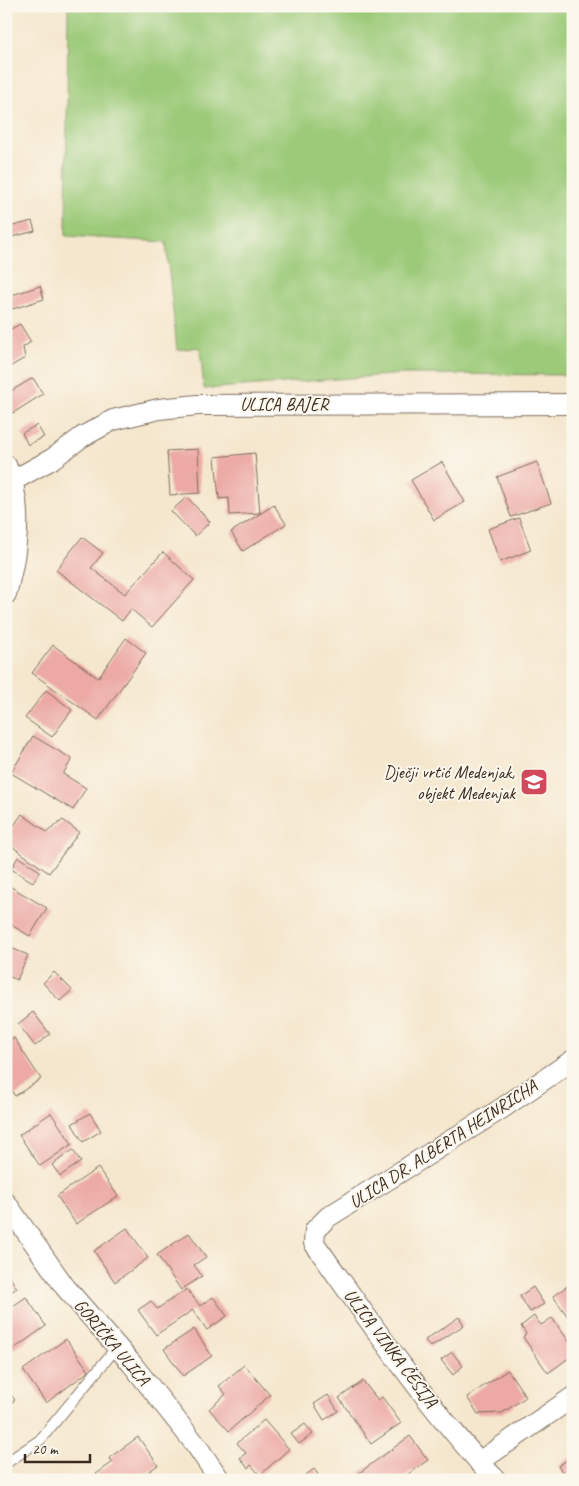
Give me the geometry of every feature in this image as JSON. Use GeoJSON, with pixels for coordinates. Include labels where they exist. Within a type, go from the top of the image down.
{"type":"FeatureCollection","features":[{"type":"Feature","properties":{"kind":"street","name":"ULICA BAJER"},"geometry":{"type":"LineString","coordinates":[[10,472],[52,459],[82,438],[114,420],[159,409],[198,405],[573,404]]}},
{"type":"Feature","properties":{"kind":"street"},"geometry":{"type":"LineString","coordinates":[[6,594],[14,565],[16,545],[10,472]]}},
{"type":"Feature","properties":{"kind":"street","name":"ULICA DR. ALBERTA HEINRICHA"},"geometry":{"type":"LineString","coordinates":[[316,1230],[328,1218],[500,1109],[573,1060]]}},
{"type":"Feature","properties":{"kind":"street","name":"GORIČKA ULICA"},"geometry":{"type":"LineString","coordinates":[[6,1203],[65,1287],[117,1346],[196,1445],[220,1480]]}},
{"type":"Feature","properties":{"kind":"street","name":"ULICA VINKA ČESIJA"},"geometry":{"type":"LineString","coordinates":[[316,1230],[314,1244],[392,1352],[479,1462],[496,1480]]}},
{"type":"Feature","properties":{"kind":"street"},"geometry":{"type":"LineString","coordinates":[[479,1462],[573,1396]]}},
{"type":"Feature","properties":{"kind":"lane"},"geometry":{"type":"LineString","coordinates":[[6,1463],[40,1440],[117,1346]]}},
{"type":"Feature","properties":{"kind":"green space"},"geometry":{"type":"Polygon","coordinates":[[[68,6],[573,6],[573,375],[403,374],[204,389],[200,347],[177,350],[166,242],[66,236],[68,6]]]}},
{"type":"Feature","properties":{"kind":"building"},"geometry":{"type":"Polygon","coordinates":[[[32,221],[35,231],[8,238],[6,228],[32,221]]]}},
{"type":"Feature","properties":{"kind":"building"},"geometry":{"type":"Polygon","coordinates":[[[6,279],[12,295],[40,286],[44,299],[6,311],[6,279]]]}},
{"type":"Feature","properties":{"kind":"building"},"geometry":{"type":"Polygon","coordinates":[[[6,320],[11,329],[20,324],[31,342],[23,347],[25,358],[6,369],[6,320]]]}},
{"type":"Feature","properties":{"kind":"building"},"geometry":{"type":"Polygon","coordinates":[[[33,378],[43,394],[13,413],[6,402],[6,394],[33,378]]]}},
{"type":"Feature","properties":{"kind":"building"},"geometry":{"type":"Polygon","coordinates":[[[37,425],[44,437],[28,445],[22,433],[37,425]]]}},
{"type":"Feature","properties":{"kind":"building"},"geometry":{"type":"Polygon","coordinates":[[[198,449],[200,493],[170,495],[167,451],[198,449]]]}},
{"type":"Feature","properties":{"kind":"building"},"geometry":{"type":"Polygon","coordinates":[[[255,453],[260,513],[230,515],[229,498],[219,499],[215,457],[255,453]]]}},
{"type":"Feature","properties":{"kind":"building"},"geometry":{"type":"Polygon","coordinates":[[[442,462],[465,502],[434,520],[411,480],[442,462]]]}},
{"type":"Feature","properties":{"kind":"building"},"geometry":{"type":"Polygon","coordinates":[[[537,462],[551,503],[511,517],[497,477],[537,462]]]}},
{"type":"Feature","properties":{"kind":"building"},"geometry":{"type":"Polygon","coordinates":[[[187,497],[210,522],[195,536],[171,511],[187,497]]]}},
{"type":"Feature","properties":{"kind":"building"},"geometry":{"type":"Polygon","coordinates":[[[274,505],[286,524],[243,551],[231,532],[274,505]]]}},
{"type":"Feature","properties":{"kind":"building"},"geometry":{"type":"Polygon","coordinates":[[[519,518],[531,550],[500,562],[488,529],[519,518]]]}},
{"type":"Feature","properties":{"kind":"building"},"geometry":{"type":"Polygon","coordinates":[[[82,537],[103,553],[91,568],[125,594],[163,552],[194,580],[152,627],[131,609],[122,621],[56,570],[82,537]]]}},
{"type":"Feature","properties":{"kind":"building"},"geometry":{"type":"Polygon","coordinates":[[[126,638],[146,653],[98,720],[32,673],[53,645],[98,678],[126,638]]]}},
{"type":"Feature","properties":{"kind":"building"},"geometry":{"type":"Polygon","coordinates":[[[46,690],[72,710],[52,737],[25,718],[46,690]]]}},
{"type":"Feature","properties":{"kind":"building"},"geometry":{"type":"Polygon","coordinates":[[[33,736],[72,759],[63,774],[86,788],[73,810],[11,773],[33,736]]]}},
{"type":"Feature","properties":{"kind":"building"},"geometry":{"type":"Polygon","coordinates":[[[22,814],[47,832],[63,820],[79,832],[49,873],[6,842],[6,837],[22,814]]]}},
{"type":"Feature","properties":{"kind":"building"},"geometry":{"type":"Polygon","coordinates":[[[18,857],[40,871],[33,882],[11,869],[18,857]]]}},
{"type":"Feature","properties":{"kind":"building"},"geometry":{"type":"Polygon","coordinates":[[[6,884],[47,908],[30,936],[6,922],[6,884]]]}},
{"type":"Feature","properties":{"kind":"building"},"geometry":{"type":"Polygon","coordinates":[[[6,946],[28,955],[17,980],[6,975],[6,946]]]}},
{"type":"Feature","properties":{"kind":"building"},"geometry":{"type":"Polygon","coordinates":[[[54,972],[72,990],[60,1001],[43,983],[54,972]]]}},
{"type":"Feature","properties":{"kind":"building"},"geometry":{"type":"Polygon","coordinates":[[[33,1012],[50,1034],[35,1046],[18,1024],[33,1012]]]}},
{"type":"Feature","properties":{"kind":"building"},"geometry":{"type":"Polygon","coordinates":[[[14,1038],[41,1079],[15,1096],[8,1086],[6,1087],[6,1043],[14,1038]]]}},
{"type":"Feature","properties":{"kind":"building"},"geometry":{"type":"Polygon","coordinates":[[[51,1113],[72,1144],[40,1166],[19,1135],[51,1113]]]}},
{"type":"Feature","properties":{"kind":"building"},"geometry":{"type":"Polygon","coordinates":[[[90,1113],[101,1131],[83,1142],[72,1124],[90,1113]]]}},
{"type":"Feature","properties":{"kind":"building"},"geometry":{"type":"Polygon","coordinates":[[[73,1150],[81,1162],[60,1176],[52,1165],[73,1150]]]}},
{"type":"Feature","properties":{"kind":"building"},"geometry":{"type":"Polygon","coordinates":[[[98,1168],[118,1196],[76,1224],[57,1196],[98,1168]]]}},
{"type":"Feature","properties":{"kind":"building"},"geometry":{"type":"Polygon","coordinates":[[[127,1228],[148,1258],[115,1282],[94,1251],[127,1228]]]}},
{"type":"Feature","properties":{"kind":"building"},"geometry":{"type":"Polygon","coordinates":[[[189,1233],[206,1257],[194,1265],[202,1276],[181,1290],[157,1255],[189,1233]]]}},
{"type":"Feature","properties":{"kind":"building"},"geometry":{"type":"Polygon","coordinates":[[[6,1272],[17,1288],[6,1295],[6,1272]]]}},
{"type":"Feature","properties":{"kind":"building"},"geometry":{"type":"Polygon","coordinates":[[[573,1282],[573,1324],[553,1296],[573,1282]]]}},
{"type":"Feature","properties":{"kind":"building"},"geometry":{"type":"Polygon","coordinates":[[[533,1287],[544,1304],[530,1312],[520,1296],[533,1287]]]}},
{"type":"Feature","properties":{"kind":"building"},"geometry":{"type":"Polygon","coordinates":[[[187,1289],[200,1306],[213,1297],[227,1316],[207,1330],[193,1310],[156,1335],[138,1310],[151,1301],[157,1309],[187,1289]]]}},
{"type":"Feature","properties":{"kind":"building"},"geometry":{"type":"Polygon","coordinates":[[[26,1297],[46,1326],[8,1353],[6,1350],[6,1311],[26,1297]]]}},
{"type":"Feature","properties":{"kind":"building"},"geometry":{"type":"Polygon","coordinates":[[[534,1316],[541,1325],[552,1318],[573,1347],[573,1355],[548,1373],[523,1337],[526,1334],[521,1326],[534,1316]]]}},
{"type":"Feature","properties":{"kind":"building"},"geometry":{"type":"Polygon","coordinates":[[[459,1317],[464,1325],[430,1347],[425,1340],[459,1317]]]}},
{"type":"Feature","properties":{"kind":"building"},"geometry":{"type":"Polygon","coordinates":[[[194,1329],[212,1356],[183,1376],[164,1349],[194,1329]]]}},
{"type":"Feature","properties":{"kind":"building"},"geometry":{"type":"Polygon","coordinates":[[[66,1339],[89,1371],[46,1403],[23,1370],[66,1339]]]}},
{"type":"Feature","properties":{"kind":"building"},"geometry":{"type":"Polygon","coordinates":[[[452,1352],[463,1366],[453,1375],[441,1360],[452,1352]]]}},
{"type":"Feature","properties":{"kind":"building"},"geometry":{"type":"Polygon","coordinates":[[[244,1365],[270,1395],[229,1431],[209,1409],[226,1394],[219,1386],[244,1365]]]}},
{"type":"Feature","properties":{"kind":"building"},"geometry":{"type":"Polygon","coordinates":[[[508,1370],[526,1397],[502,1413],[478,1414],[467,1397],[508,1370]]]}},
{"type":"Feature","properties":{"kind":"building"},"geometry":{"type":"Polygon","coordinates":[[[363,1381],[378,1400],[382,1397],[401,1423],[371,1444],[339,1398],[363,1381]]]}},
{"type":"Feature","properties":{"kind":"building"},"geometry":{"type":"Polygon","coordinates":[[[6,1389],[15,1400],[6,1407],[6,1389]]]}},
{"type":"Feature","properties":{"kind":"building"},"geometry":{"type":"Polygon","coordinates":[[[328,1395],[338,1411],[324,1420],[314,1404],[328,1395]]]}},
{"type":"Feature","properties":{"kind":"building"},"geometry":{"type":"Polygon","coordinates":[[[264,1420],[289,1449],[260,1475],[251,1465],[248,1468],[240,1458],[246,1453],[237,1443],[264,1420]]]}},
{"type":"Feature","properties":{"kind":"building"},"geometry":{"type":"Polygon","coordinates":[[[305,1424],[313,1434],[299,1444],[291,1434],[305,1424]]]}},
{"type":"Feature","properties":{"kind":"building"},"geometry":{"type":"Polygon","coordinates":[[[410,1436],[428,1460],[404,1477],[406,1480],[364,1480],[359,1473],[410,1436]]]}},
{"type":"Feature","properties":{"kind":"building"},"geometry":{"type":"Polygon","coordinates":[[[138,1437],[158,1465],[137,1480],[100,1480],[96,1474],[113,1462],[109,1458],[138,1437]]]}},
{"type":"Feature","properties":{"kind":"building"},"geometry":{"type":"Polygon","coordinates":[[[573,1456],[573,1480],[568,1480],[558,1466],[573,1456]]]}},
{"type":"Feature","properties":{"kind":"building"},"geometry":{"type":"Polygon","coordinates":[[[314,1469],[322,1480],[299,1480],[314,1469]]]}},
{"type":"Feature","properties":{"kind":"place","name":"Dječji vrtić Medenjak, objekt Medenjak"},"geometry":{"type":"Point","coordinates":[534,782]}}]}
